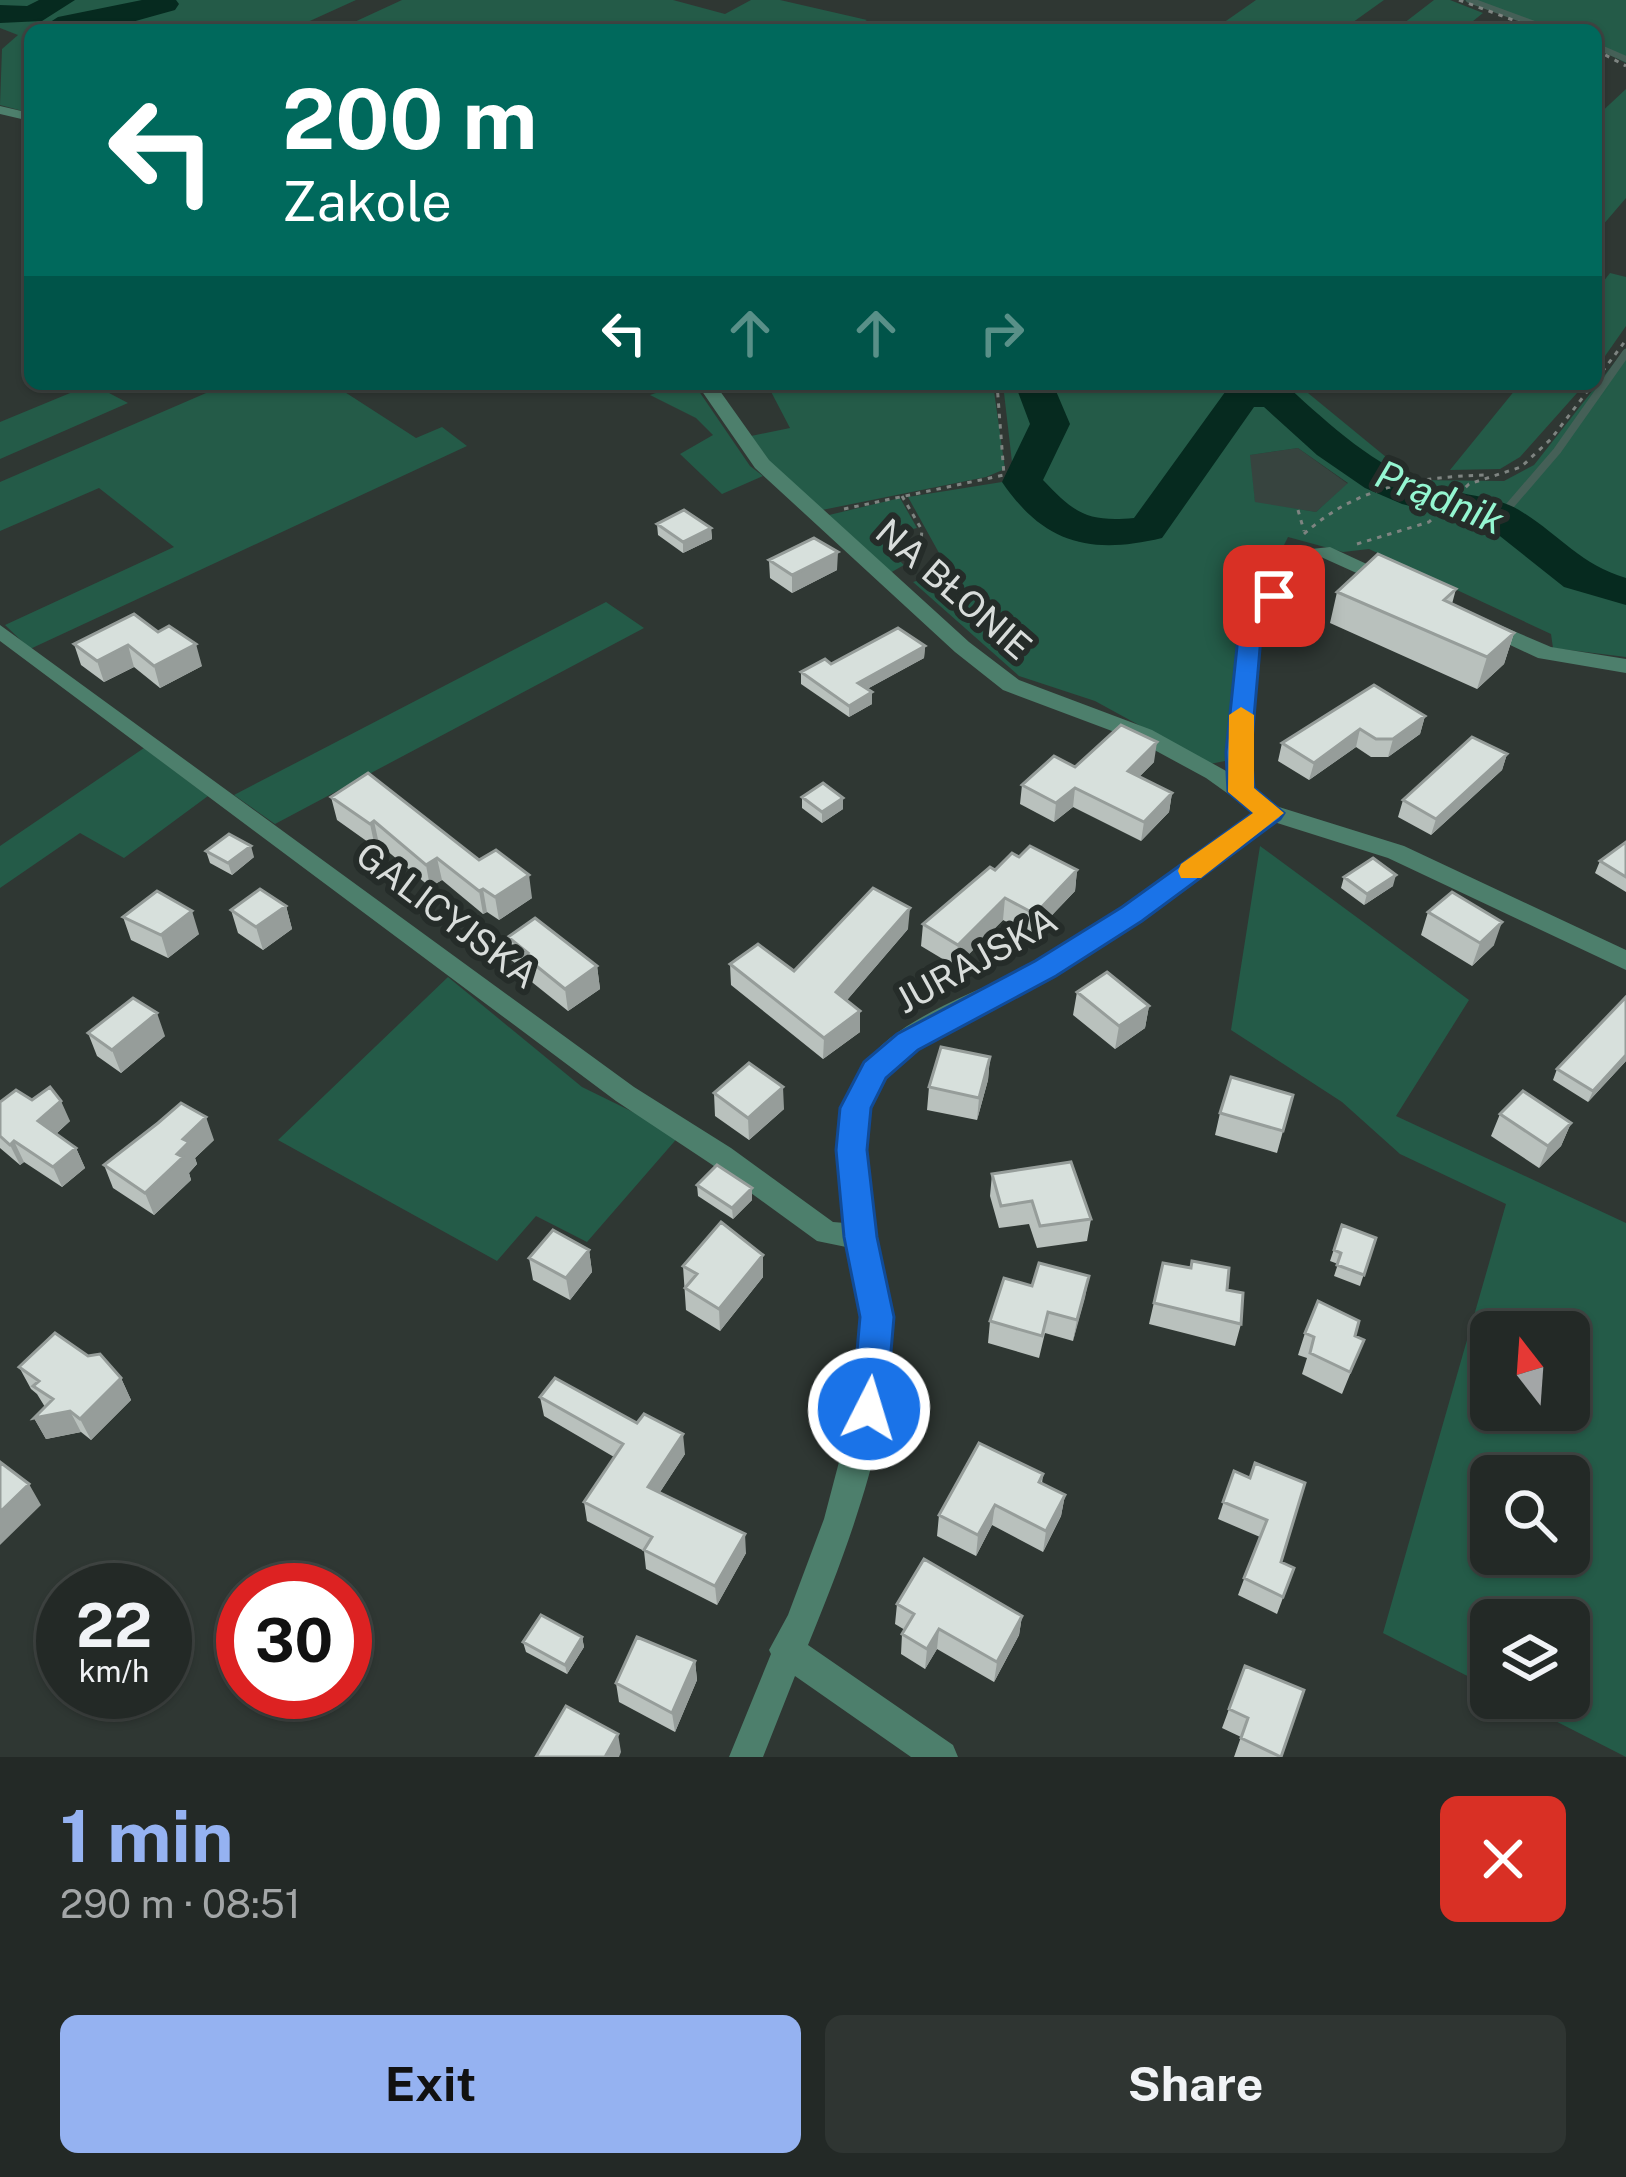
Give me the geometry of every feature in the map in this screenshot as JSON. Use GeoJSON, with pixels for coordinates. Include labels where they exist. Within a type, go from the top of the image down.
{"type":"FeatureCollection","features":[{"type":"Feature","properties":{"kind":"street","name":"NA BŁONIE"},"geometry":{"type":"LineString","coordinates":[[710,390],[762,464],[962,647],[1011,685],[1144,735],[1271,813]]}},
{"type":"Feature","properties":{"kind":"street"},"geometry":{"type":"LineString","coordinates":[[1241,792],[1238,752],[1250,637],[1299,555],[1312,544],[1419,595]]}},
{"type":"Feature","properties":{"kind":"street"},"geometry":{"type":"LineString","coordinates":[[1461,614],[1546,652],[1626,666]]}},
{"type":"Feature","properties":{"kind":"street","name":"GALICYJSKA"},"geometry":{"type":"LineString","coordinates":[[0,631],[625,1094],[722,1156],[826,1233],[860,1237]]}},
{"type":"Feature","properties":{"kind":"street"},"geometry":{"type":"LineString","coordinates":[[1271,813],[1396,851],[1626,961]]}},
{"type":"Feature","properties":{"kind":"street","name":"JURAJSKA"},"geometry":{"type":"LineString","coordinates":[[746,1757],[856,1475],[869,1409],[877,1317],[860,1237],[851,1150],[855,1108],[874,1070],[907,1042],[1046,968],[1132,914],[1271,813]]}},
{"type":"Feature","properties":{"kind":"street"},"geometry":{"type":"LineString","coordinates":[[786,1650],[940,1757]]}},
{"type":"Feature","properties":{"kind":"path"},"geometry":{"type":"LineString","coordinates":[[1459,0],[1524,24]]}},
{"type":"Feature","properties":{"kind":"path"},"geometry":{"type":"LineString","coordinates":[[1602,372],[1626,340]]}},
{"type":"Feature","properties":{"kind":"path"},"geometry":{"type":"LineString","coordinates":[[821,515],[1004,475],[997,390]]}},
{"type":"Feature","properties":{"kind":"path"},"geometry":{"type":"LineString","coordinates":[[1312,544],[1406,532],[1443,512],[1456,496],[1521,467],[1551,439],[1588,390]]}},
{"type":"Feature","properties":{"kind":"path"},"geometry":{"type":"LineString","coordinates":[[1312,544],[1371,488],[1437,476],[1492,476]]}},
{"type":"Feature","properties":{"kind":"path"},"geometry":{"type":"LineString","coordinates":[[890,581],[919,560],[922,530],[902,496]]}},
{"type":"Feature","properties":{"kind":"path"},"geometry":{"type":"LineString","coordinates":[[1298,509],[1312,544]]}},
{"type":"Feature","properties":{"kind":"shaded area"},"geometry":{"type":"Polygon","coordinates":[[[1298,448],[1348,484],[1316,512],[1255,503],[1249,455],[1298,448]]]}},
{"type":"Feature","properties":{"kind":"green space"},"geometry":{"type":"Polygon","coordinates":[[[0,0],[356,0],[303,24],[24,24],[24,111],[0,105],[2,49],[18,35],[0,28],[0,0]]]}},
{"type":"Feature","properties":{"kind":"green space"},"geometry":{"type":"Polygon","coordinates":[[[402,0],[673,0],[725,14],[751,0],[780,0],[867,20],[860,24],[350,24],[402,0]]]}},
{"type":"Feature","properties":{"kind":"green space"},"geometry":{"type":"Polygon","coordinates":[[[1256,0],[1384,0],[1350,24],[1222,24],[1256,0]]]}},
{"type":"Feature","properties":{"kind":"green space"},"geometry":{"type":"Polygon","coordinates":[[[1434,0],[1450,0],[1483,13],[1469,24],[1403,24],[1434,0]]]}},
{"type":"Feature","properties":{"kind":"green space"},"geometry":{"type":"Polygon","coordinates":[[[1464,0],[1626,0],[1626,63],[1602,51],[1602,24],[1529,24],[1464,0]]]}},
{"type":"Feature","properties":{"kind":"green space"},"geometry":{"type":"Polygon","coordinates":[[[1626,89],[1626,198],[1602,226],[1602,111],[1626,89]]]}},
{"type":"Feature","properties":{"kind":"green space"},"geometry":{"type":"Polygon","coordinates":[[[1610,273],[1626,277],[1626,326],[1602,360],[1602,283],[1610,273]]]}},
{"type":"Feature","properties":{"kind":"green space"},"geometry":{"type":"Polygon","coordinates":[[[1626,348],[1626,657],[1553,648],[1551,634],[1369,549],[1343,552],[1288,537],[1238,637],[1225,761],[1210,764],[1095,701],[1019,676],[913,582],[949,571],[908,497],[1002,482],[1013,471],[1004,390],[1304,390],[1414,480],[1504,481],[1534,465],[1593,390],[1602,390],[1602,379],[1626,348]],[[1298,448],[1250,455],[1255,502],[1316,512],[1348,483],[1298,448]]]}},
{"type":"Feature","properties":{"kind":"green space"},"geometry":{"type":"Polygon","coordinates":[[[77,390],[103,390],[128,403],[0,459],[0,422],[77,390]]]}},
{"type":"Feature","properties":{"kind":"green space"},"geometry":{"type":"Polygon","coordinates":[[[213,390],[342,390],[416,438],[442,427],[467,446],[30,649],[5,625],[174,547],[99,488],[0,531],[0,482],[213,390]]]}},
{"type":"Feature","properties":{"kind":"green space"},"geometry":{"type":"Polygon","coordinates":[[[698,390],[750,466],[763,476],[722,494],[680,454],[713,435],[696,418],[650,395],[698,390]]]}},
{"type":"Feature","properties":{"kind":"green space"},"geometry":{"type":"Polygon","coordinates":[[[770,390],[994,390],[1005,469],[986,477],[822,510],[768,460],[751,436],[790,428],[770,390]]]}},
{"type":"Feature","properties":{"kind":"green space"},"geometry":{"type":"Polygon","coordinates":[[[1515,390],[1580,390],[1520,457],[1500,469],[1450,470],[1515,390]]]}},
{"type":"Feature","properties":{"kind":"green space"},"geometry":{"type":"Polygon","coordinates":[[[900,498],[917,528],[876,538],[904,565],[890,573],[829,515],[900,498]]]}},
{"type":"Feature","properties":{"kind":"green space"},"geometry":{"type":"Polygon","coordinates":[[[606,602],[644,628],[275,824],[234,795],[606,602]]]}},
{"type":"Feature","properties":{"kind":"green space"},"geometry":{"type":"Polygon","coordinates":[[[144,748],[208,796],[124,858],[80,833],[0,888],[0,846],[144,748]]]}},
{"type":"Feature","properties":{"kind":"green space"},"geometry":{"type":"Polygon","coordinates":[[[1260,846],[1469,1000],[1396,1116],[1626,1223],[1626,1757],[1551,1719],[1590,1719],[1590,1599],[1470,1599],[1470,1677],[1383,1633],[1470,1330],[1470,1431],[1590,1431],[1590,1311],[1475,1311],[1506,1204],[1400,1154],[1342,1102],[1231,1030],[1260,846]]]}},
{"type":"Feature","properties":{"kind":"green space"},"geometry":{"type":"Polygon","coordinates":[[[448,977],[582,1087],[680,1135],[587,1242],[536,1216],[497,1261],[278,1140],[448,977]]]}},
{"type":"Feature","properties":{"kind":"building"},"geometry":{"type":"Polygon","coordinates":[[[684,510],[711,528],[683,542],[657,524],[684,510]]]}},
{"type":"Feature","properties":{"kind":"building"},"geometry":{"type":"Polygon","coordinates":[[[814,538],[838,552],[792,575],[769,560],[814,538]]]}},
{"type":"Feature","properties":{"kind":"building"},"geometry":{"type":"Polygon","coordinates":[[[1378,554],[1456,589],[1444,600],[1514,633],[1487,657],[1337,592],[1378,554]]]}},
{"type":"Feature","properties":{"kind":"building"},"geometry":{"type":"Polygon","coordinates":[[[134,614],[158,632],[169,626],[196,644],[154,666],[128,645],[97,661],[74,644],[134,614]]]}},
{"type":"Feature","properties":{"kind":"building"},"geometry":{"type":"Polygon","coordinates":[[[898,628],[925,646],[858,683],[872,692],[849,706],[801,672],[825,659],[831,664],[898,628]]]}},
{"type":"Feature","properties":{"kind":"building"},"geometry":{"type":"Polygon","coordinates":[[[1374,685],[1425,716],[1393,739],[1376,739],[1360,729],[1314,763],[1282,743],[1374,685]]]}},
{"type":"Feature","properties":{"kind":"building"},"geometry":{"type":"Polygon","coordinates":[[[1121,725],[1157,742],[1128,771],[1172,793],[1144,822],[1075,788],[1056,803],[1022,785],[1054,756],[1075,767],[1121,725]]]}},
{"type":"Feature","properties":{"kind":"building"},"geometry":{"type":"Polygon","coordinates":[[[1472,737],[1507,754],[1436,819],[1403,800],[1472,737]]]}},
{"type":"Feature","properties":{"kind":"building"},"geometry":{"type":"Polygon","coordinates":[[[368,773],[479,860],[496,850],[529,875],[495,897],[479,891],[437,858],[426,865],[374,821],[370,824],[331,797],[368,773]]]}},
{"type":"Feature","properties":{"kind":"building"},"geometry":{"type":"Polygon","coordinates":[[[823,783],[843,798],[822,812],[802,797],[823,783]]]}},
{"type":"Feature","properties":{"kind":"building"},"geometry":{"type":"Polygon","coordinates":[[[229,834],[251,846],[228,863],[206,851],[229,834]]]}},
{"type":"Feature","properties":{"kind":"building"},"geometry":{"type":"Polygon","coordinates":[[[1626,842],[1626,877],[1600,861],[1626,842]]]}},
{"type":"Feature","properties":{"kind":"building"},"geometry":{"type":"Polygon","coordinates":[[[1030,846],[1077,870],[1035,914],[1005,898],[958,945],[923,924],[990,867],[995,870],[1012,853],[1019,857],[1030,846]]]}},
{"type":"Feature","properties":{"kind":"building"},"geometry":{"type":"Polygon","coordinates":[[[1373,858],[1396,875],[1367,894],[1344,877],[1373,858]]]}},
{"type":"Feature","properties":{"kind":"building"},"geometry":{"type":"Polygon","coordinates":[[[873,888],[910,908],[836,992],[860,1011],[824,1038],[730,964],[758,944],[794,971],[873,888]]]}},
{"type":"Feature","properties":{"kind":"building"},"geometry":{"type":"Polygon","coordinates":[[[260,889],[286,906],[256,927],[231,910],[260,889]]]}},
{"type":"Feature","properties":{"kind":"building"},"geometry":{"type":"Polygon","coordinates":[[[157,891],[192,911],[161,935],[123,917],[157,891]]]}},
{"type":"Feature","properties":{"kind":"building"},"geometry":{"type":"Polygon","coordinates":[[[1452,892],[1502,922],[1480,943],[1428,912],[1452,892]]]}},
{"type":"Feature","properties":{"kind":"building"},"geometry":{"type":"Polygon","coordinates":[[[535,918],[597,966],[565,989],[508,937],[535,918]]]}},
{"type":"Feature","properties":{"kind":"building"},"geometry":{"type":"Polygon","coordinates":[[[1107,972],[1149,1006],[1119,1026],[1077,992],[1107,972]]]}},
{"type":"Feature","properties":{"kind":"building"},"geometry":{"type":"Polygon","coordinates":[[[1626,997],[1626,1055],[1593,1091],[1557,1069],[1626,997]]]}},
{"type":"Feature","properties":{"kind":"building"},"geometry":{"type":"Polygon","coordinates":[[[133,998],[157,1013],[112,1050],[88,1033],[133,998]]]}},
{"type":"Feature","properties":{"kind":"building"},"geometry":{"type":"Polygon","coordinates":[[[941,1047],[990,1057],[979,1098],[929,1087],[941,1047]]]}},
{"type":"Feature","properties":{"kind":"building"},"geometry":{"type":"Polygon","coordinates":[[[749,1063],[783,1087],[748,1118],[714,1093],[749,1063]]]}},
{"type":"Feature","properties":{"kind":"building"},"geometry":{"type":"Polygon","coordinates":[[[1231,1077],[1293,1095],[1283,1131],[1220,1113],[1231,1077]]]}},
{"type":"Feature","properties":{"kind":"building"},"geometry":{"type":"Polygon","coordinates":[[[50,1087],[61,1101],[38,1121],[76,1148],[53,1167],[0,1136],[0,1102],[16,1090],[32,1100],[50,1087]]]}},
{"type":"Feature","properties":{"kind":"building"},"geometry":{"type":"Polygon","coordinates":[[[1523,1091],[1571,1123],[1548,1146],[1500,1114],[1523,1091]]]}},
{"type":"Feature","properties":{"kind":"building"},"geometry":{"type":"Polygon","coordinates":[[[181,1103],[206,1117],[183,1139],[189,1142],[177,1154],[183,1157],[145,1193],[104,1165],[158,1123],[181,1103]]]}},
{"type":"Feature","properties":{"kind":"building"},"geometry":{"type":"Polygon","coordinates":[[[1071,1162],[1091,1219],[1040,1226],[1032,1201],[1001,1206],[992,1174],[1071,1162]]]}},
{"type":"Feature","properties":{"kind":"building"},"geometry":{"type":"Polygon","coordinates":[[[717,1165],[752,1188],[732,1208],[697,1185],[717,1165]]]}},
{"type":"Feature","properties":{"kind":"building"},"geometry":{"type":"Polygon","coordinates":[[[721,1222],[763,1255],[719,1309],[685,1288],[697,1274],[683,1266],[721,1222]]]}},
{"type":"Feature","properties":{"kind":"building"},"geometry":{"type":"Polygon","coordinates":[[[1342,1225],[1376,1238],[1364,1275],[1337,1265],[1341,1253],[1334,1250],[1342,1225]]]}},
{"type":"Feature","properties":{"kind":"building"},"geometry":{"type":"Polygon","coordinates":[[[553,1230],[589,1250],[566,1278],[529,1258],[553,1230]]]}},
{"type":"Feature","properties":{"kind":"building"},"geometry":{"type":"Polygon","coordinates":[[[1192,1261],[1229,1268],[1227,1290],[1243,1293],[1241,1324],[1154,1303],[1163,1263],[1191,1268],[1192,1261]]]}},
{"type":"Feature","properties":{"kind":"building"},"geometry":{"type":"Polygon","coordinates":[[[1039,1263],[1089,1276],[1077,1320],[1048,1312],[1042,1336],[990,1321],[1004,1278],[1032,1286],[1039,1263]]]}},
{"type":"Feature","properties":{"kind":"building"},"geometry":{"type":"Polygon","coordinates":[[[1318,1301],[1359,1321],[1355,1336],[1364,1340],[1350,1372],[1310,1353],[1314,1337],[1305,1333],[1318,1301]]]}},
{"type":"Feature","properties":{"kind":"building"},"geometry":{"type":"Polygon","coordinates":[[[55,1333],[88,1356],[100,1354],[121,1378],[80,1419],[70,1411],[34,1418],[53,1399],[33,1386],[39,1381],[19,1367],[55,1333]]]}},
{"type":"Feature","properties":{"kind":"building"},"geometry":{"type":"Polygon","coordinates":[[[555,1378],[637,1423],[644,1414],[683,1434],[648,1487],[745,1534],[715,1586],[644,1550],[652,1537],[584,1502],[623,1444],[540,1397],[555,1378]]]}},
{"type":"Feature","properties":{"kind":"building"},"geometry":{"type":"Polygon","coordinates":[[[979,1443],[1043,1474],[1039,1482],[1065,1495],[1046,1531],[995,1505],[978,1535],[939,1515],[979,1443]]]}},
{"type":"Feature","properties":{"kind":"building"},"geometry":{"type":"Polygon","coordinates":[[[0,1462],[29,1484],[0,1512],[0,1462]]]}},
{"type":"Feature","properties":{"kind":"building"},"geometry":{"type":"Polygon","coordinates":[[[1255,1463],[1305,1483],[1281,1562],[1294,1568],[1283,1597],[1244,1578],[1267,1520],[1223,1502],[1234,1471],[1250,1478],[1255,1463]]]}},
{"type":"Feature","properties":{"kind":"building"},"geometry":{"type":"Polygon","coordinates":[[[924,1559],[1022,1616],[997,1662],[939,1629],[927,1649],[902,1634],[914,1614],[897,1604],[924,1559]]]}},
{"type":"Feature","properties":{"kind":"building"},"geometry":{"type":"Polygon","coordinates":[[[541,1615],[582,1637],[565,1665],[523,1642],[541,1615]]]}},
{"type":"Feature","properties":{"kind":"building"},"geometry":{"type":"Polygon","coordinates":[[[637,1637],[695,1661],[672,1713],[616,1683],[637,1637]]]}},
{"type":"Feature","properties":{"kind":"building"},"geometry":{"type":"Polygon","coordinates":[[[1245,1666],[1304,1690],[1281,1757],[1241,1738],[1248,1718],[1229,1709],[1245,1666]]]}},
{"type":"Feature","properties":{"kind":"building"},"geometry":{"type":"Polygon","coordinates":[[[566,1706],[618,1734],[605,1757],[536,1757],[566,1706]]]}},
{"type":"Feature","properties":{"kind":"waterway","name":"Prądnik"},"geometry":{"type":"LineString","coordinates":[[0,14],[32,15],[61,0]]}},
{"type":"Feature","properties":{"kind":"waterway","name":"Prądnik"},"geometry":{"type":"LineString","coordinates":[[66,24],[114,18],[165,4],[156,0]]}},
{"type":"Feature","properties":{"kind":"waterway"},"geometry":{"type":"LineString","coordinates":[[1469,0],[1535,24]]}},
{"type":"Feature","properties":{"kind":"waterway"},"geometry":{"type":"LineString","coordinates":[[1602,49],[1626,59]]}},
{"type":"Feature","properties":{"kind":"waterway"},"geometry":{"type":"LineString","coordinates":[[1602,387],[1626,353]]}},
{"type":"Feature","properties":{"kind":"waterway","name":"Prądnik"},"geometry":{"type":"LineString","coordinates":[[1036,390],[1050,424],[1022,482],[1049,511],[1089,535],[1147,529],[1242,396],[1274,395],[1331,447],[1379,479],[1417,495],[1501,516],[1579,578],[1626,592]]}},
{"type":"Feature","properties":{"kind":"waterway"},"geometry":{"type":"LineString","coordinates":[[1501,516],[1557,451],[1600,390]]}},
{"type":"Feature","properties":{"kind":"slow traffic"},"geometry":{"type":"LineString","coordinates":[[1191,871],[1271,813],[1241,792],[1241,715]]}},
{"type":"Feature","properties":{"kind":"route"},"geometry":{"type":"LineString","coordinates":[[869,1409],[877,1317],[860,1237],[851,1150],[855,1108],[874,1070],[907,1042],[1046,968],[1132,914],[1271,813],[1241,792],[1238,752],[1250,637],[1274,596]]}}]}
